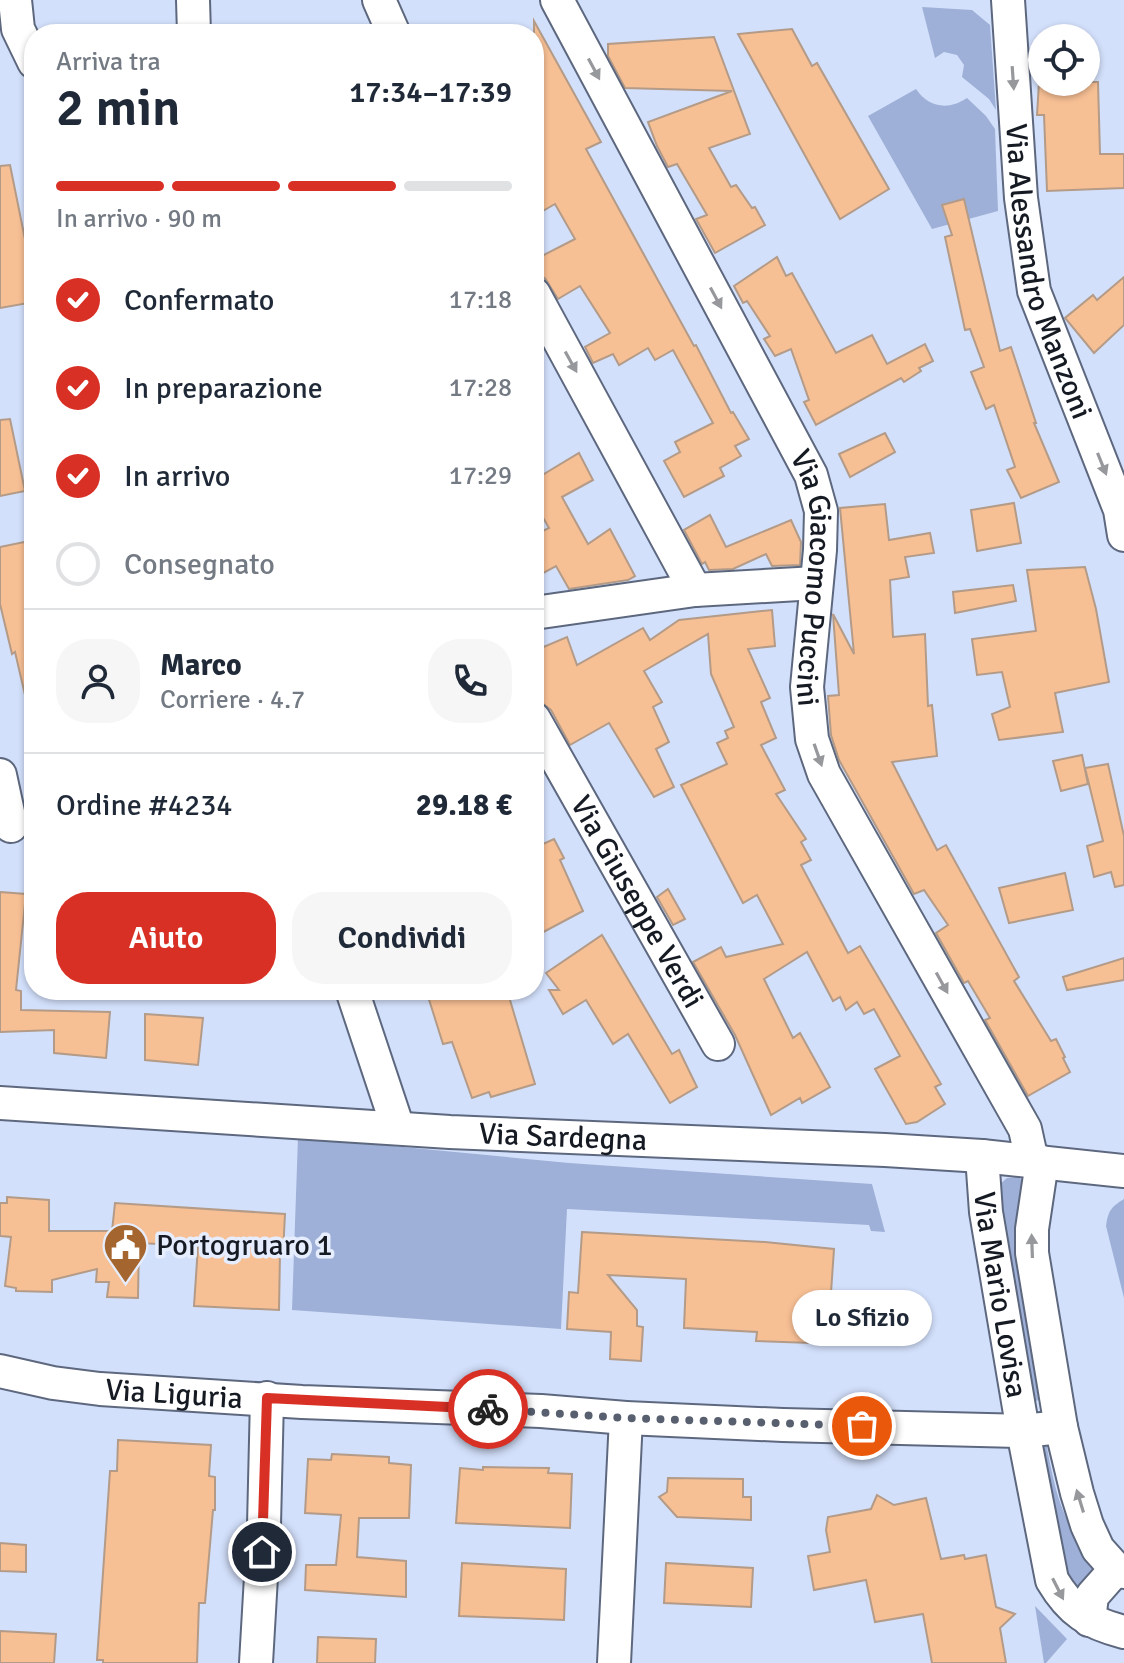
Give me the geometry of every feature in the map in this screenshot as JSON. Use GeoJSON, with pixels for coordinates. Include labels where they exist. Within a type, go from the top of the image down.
{"type":"FeatureCollection","features":[{"type":"Feature","properties":{"kind":"street"},"geometry":{"type":"LineString","coordinates":[[15,0],[18,29],[24,41]]}},
{"type":"Feature","properties":{"kind":"street"},"geometry":{"type":"LineString","coordinates":[[193,0],[194,24]]}},
{"type":"Feature","properties":{"kind":"street"},"geometry":{"type":"LineString","coordinates":[[379,0],[390,24]]}},
{"type":"Feature","properties":{"kind":"street","name":"Via Giacomo Puccini"},"geometry":{"type":"LineString","coordinates":[[557,0],[811,475],[821,511],[807,687],[812,739],[824,774],[1025,1129],[1037,1161]]}},
{"type":"Feature","properties":{"kind":"street","name":"Via Alessandro Manzoni"},"geometry":{"type":"LineString","coordinates":[[1008,0],[1021,198],[1034,291],[1123,517]]}},
{"type":"Feature","properties":{"kind":"street"},"geometry":{"type":"LineString","coordinates":[[544,312],[695,590]]}},
{"type":"Feature","properties":{"kind":"street"},"geometry":{"type":"LineString","coordinates":[[544,612],[695,590],[816,583]]}},
{"type":"Feature","properties":{"kind":"street","name":"Via Giuseppe Verdi"},"geometry":{"type":"LineString","coordinates":[[544,737],[718,1044]]}},
{"type":"Feature","properties":{"kind":"street"},"geometry":{"type":"LineString","coordinates":[[0,775],[15,826]]}},
{"type":"Feature","properties":{"kind":"street"},"geometry":{"type":"LineString","coordinates":[[355,1000],[398,1128]]}},
{"type":"Feature","properties":{"kind":"street","name":"Via Sardegna"},"geometry":{"type":"LineString","coordinates":[[0,1103],[398,1128],[982,1156],[1124,1171]]}},
{"type":"Feature","properties":{"kind":"street","name":"Via Mario Lovisa"},"geometry":{"type":"LineString","coordinates":[[982,1156],[986,1212],[1052,1580],[1065,1602],[1089,1620],[1124,1632]]}},
{"type":"Feature","properties":{"kind":"street","name":"Via Mario Lovisa"},"geometry":{"type":"LineString","coordinates":[[1037,1161],[1032,1253],[1061,1427],[1087,1525],[1098,1549],[1120,1570],[1092,1596],[1089,1620]]}},
{"type":"Feature","properties":{"kind":"street","name":"Via Liguria"},"geometry":{"type":"LineString","coordinates":[[0,1371],[53,1383],[100,1389],[626,1418],[1023,1431]]}},
{"type":"Feature","properties":{"kind":"street"},"geometry":{"type":"LineString","coordinates":[[256,1663],[267,1398]]}},
{"type":"Feature","properties":{"kind":"street"},"geometry":{"type":"LineString","coordinates":[[614,1663],[626,1418]]}},
{"type":"Feature","properties":{"kind":"street","name":"Via Mario Lovisa"},"geometry":{"type":"LineString","coordinates":[[1023,1431],[1061,1427]]}},
{"type":"Feature","properties":{"kind":"shaded area"},"geometry":{"type":"Polygon","coordinates":[[[922,7],[972,10],[990,25],[996,110],[989,99],[962,77],[964,65],[957,55],[944,52],[935,58],[922,7]]]}},
{"type":"Feature","properties":{"kind":"shaded area"},"geometry":{"type":"Polygon","coordinates":[[[916,89],[926,100],[939,105],[953,105],[967,98],[995,129],[998,211],[932,229],[868,116],[916,89]]]}},
{"type":"Feature","properties":{"kind":"shaded area"},"geometry":{"type":"Polygon","coordinates":[[[298,1137],[569,1163],[872,1184],[885,1232],[871,1231],[869,1225],[567,1209],[561,1329],[292,1310],[298,1137]]]}},
{"type":"Feature","properties":{"kind":"shaded area"},"geometry":{"type":"Polygon","coordinates":[[[1019,1177],[1025,1184],[1016,1242],[1039,1400],[1032,1402],[999,1222],[1000,1184],[1007,1178],[1019,1177]]]}},
{"type":"Feature","properties":{"kind":"shaded area"},"geometry":{"type":"Polygon","coordinates":[[[1124,1199],[1124,1298],[1106,1226],[1111,1210],[1124,1199]]]}},
{"type":"Feature","properties":{"kind":"shaded area"},"geometry":{"type":"Polygon","coordinates":[[[1039,1437],[1045,1437],[1053,1479],[1071,1526],[1106,1575],[1083,1599],[1067,1577],[1039,1437]]]}},
{"type":"Feature","properties":{"kind":"shaded area"},"geometry":{"type":"Polygon","coordinates":[[[1035,1606],[1067,1639],[1046,1663],[1044,1663],[1035,1606]]]}},
{"type":"Feature","properties":{"kind":"building"},"geometry":{"type":"Polygon","coordinates":[[[792,29],[812,66],[817,63],[889,189],[840,219],[738,34],[792,29]]]}},
{"type":"Feature","properties":{"kind":"building"},"geometry":{"type":"Polygon","coordinates":[[[714,37],[750,134],[709,148],[731,187],[736,185],[752,208],[755,207],[765,225],[715,253],[696,219],[707,215],[677,164],[668,167],[648,122],[732,91],[625,88],[608,56],[608,44],[714,37]]]}},
{"type":"Feature","properties":{"kind":"building"},"geometry":{"type":"Polygon","coordinates":[[[544,39],[601,142],[586,149],[731,413],[749,439],[735,446],[741,456],[720,468],[724,476],[684,497],[664,461],[680,452],[675,442],[713,423],[673,350],[655,360],[648,348],[619,365],[613,354],[593,363],[585,347],[610,333],[580,286],[558,299],[544,278],[544,255],[575,239],[555,204],[544,210],[544,39]]]}},
{"type":"Feature","properties":{"kind":"building"},"geometry":{"type":"Polygon","coordinates":[[[1038,96],[1098,96],[1100,154],[1124,154],[1124,188],[1047,191],[1044,115],[1037,115],[1038,96]]]}},
{"type":"Feature","properties":{"kind":"building"},"geometry":{"type":"Polygon","coordinates":[[[10,165],[24,234],[24,304],[0,308],[0,166],[10,165]]]}},
{"type":"Feature","properties":{"kind":"building"},"geometry":{"type":"Polygon","coordinates":[[[964,199],[1000,351],[1011,347],[1034,423],[1059,482],[1021,498],[1007,470],[1015,467],[994,405],[986,409],[971,372],[984,367],[970,329],[965,330],[945,237],[952,235],[942,205],[964,199]]]}},
{"type":"Feature","properties":{"kind":"building"},"geometry":{"type":"Polygon","coordinates":[[[777,257],[786,276],[792,273],[836,353],[872,335],[887,364],[925,344],[933,361],[919,368],[921,371],[904,382],[901,378],[816,425],[804,402],[809,400],[791,349],[775,356],[764,339],[770,336],[747,301],[743,303],[734,286],[777,257]]]}},
{"type":"Feature","properties":{"kind":"building"},"geometry":{"type":"Polygon","coordinates":[[[1124,277],[1124,325],[1094,353],[1065,318],[1093,295],[1097,300],[1124,277]]]}},
{"type":"Feature","properties":{"kind":"building"},"geometry":{"type":"Polygon","coordinates":[[[10,419],[24,491],[0,496],[0,420],[10,419]]]}},
{"type":"Feature","properties":{"kind":"building"},"geometry":{"type":"Polygon","coordinates":[[[885,433],[895,452],[850,477],[839,454],[885,433]]]}},
{"type":"Feature","properties":{"kind":"building"},"geometry":{"type":"Polygon","coordinates":[[[579,453],[593,480],[562,497],[588,544],[610,529],[635,576],[628,580],[569,589],[556,566],[544,573],[544,530],[549,528],[544,519],[544,474],[579,453]]]}},
{"type":"Feature","properties":{"kind":"building"},"geometry":{"type":"Polygon","coordinates":[[[1014,503],[1021,543],[977,551],[971,510],[1014,503]]]}},
{"type":"Feature","properties":{"kind":"building"},"geometry":{"type":"Polygon","coordinates":[[[885,504],[889,540],[930,533],[934,553],[905,557],[909,577],[890,580],[893,637],[925,634],[928,706],[932,705],[937,756],[892,762],[937,850],[946,845],[1019,977],[1014,981],[1051,1041],[1056,1039],[1065,1057],[1070,1072],[1028,1096],[985,1020],[990,1018],[968,981],[964,983],[936,933],[948,925],[924,890],[914,894],[839,760],[831,735],[828,696],[839,695],[833,614],[854,654],[840,508],[885,504]]]}},
{"type":"Feature","properties":{"kind":"building"},"geometry":{"type":"Polygon","coordinates":[[[710,515],[726,547],[791,520],[801,542],[800,565],[772,566],[766,554],[733,569],[709,570],[705,562],[702,564],[684,530],[710,515]]]}},
{"type":"Feature","properties":{"kind":"building"},"geometry":{"type":"Polygon","coordinates":[[[24,542],[24,691],[0,604],[0,547],[24,542]]]}},
{"type":"Feature","properties":{"kind":"building"},"geometry":{"type":"Polygon","coordinates":[[[1085,567],[1109,682],[1055,693],[1063,732],[999,740],[992,714],[1010,707],[1002,672],[977,675],[972,639],[1036,631],[1027,570],[1085,567]]]}},
{"type":"Feature","properties":{"kind":"building"},"geometry":{"type":"Polygon","coordinates":[[[1013,585],[1016,601],[955,613],[953,592],[1013,585]]]}},
{"type":"Feature","properties":{"kind":"building"},"geometry":{"type":"Polygon","coordinates":[[[772,610],[775,646],[748,649],[770,698],[761,702],[776,738],[761,745],[785,790],[776,794],[806,839],[801,842],[811,860],[801,865],[848,953],[860,946],[941,1084],[935,1087],[945,1104],[917,1122],[906,1124],[875,1069],[900,1056],[874,1009],[864,1014],[857,1002],[846,1010],[840,997],[833,1001],[807,952],[764,979],[793,1038],[800,1033],[830,1087],[802,1103],[800,1098],[771,1115],[735,1035],[693,962],[721,947],[726,957],[783,944],[757,895],[743,903],[681,785],[727,764],[717,743],[728,738],[725,731],[734,727],[711,674],[708,634],[644,671],[662,702],[653,707],[669,742],[656,749],[674,787],[654,797],[609,723],[570,745],[551,710],[544,705],[544,647],[567,637],[577,665],[643,628],[650,640],[679,620],[772,610]]]}},
{"type":"Feature","properties":{"kind":"building"},"geometry":{"type":"Polygon","coordinates":[[[1082,755],[1088,784],[1061,791],[1053,761],[1082,755]]]}},
{"type":"Feature","properties":{"kind":"building"},"geometry":{"type":"Polygon","coordinates":[[[1108,764],[1124,836],[1124,885],[1115,887],[1111,872],[1094,877],[1087,846],[1103,841],[1085,768],[1108,764]]]}},
{"type":"Feature","properties":{"kind":"building"},"geometry":{"type":"Polygon","coordinates":[[[554,839],[583,911],[544,932],[544,844],[554,839]]]}},
{"type":"Feature","properties":{"kind":"building"},"geometry":{"type":"Polygon","coordinates":[[[1065,873],[1073,910],[1009,923],[999,888],[1065,873]]]}},
{"type":"Feature","properties":{"kind":"building"},"geometry":{"type":"Polygon","coordinates":[[[668,889],[685,919],[673,925],[657,897],[668,889]]]}},
{"type":"Feature","properties":{"kind":"building"},"geometry":{"type":"Polygon","coordinates":[[[0,892],[24,894],[16,990],[21,991],[21,1010],[110,1012],[106,1058],[54,1053],[54,1030],[0,1032],[0,892]]]}},
{"type":"Feature","properties":{"kind":"building"},"geometry":{"type":"Polygon","coordinates":[[[602,935],[672,1054],[679,1050],[697,1087],[670,1103],[628,1034],[613,1044],[586,1000],[563,1014],[549,990],[559,990],[546,973],[602,935]]]}},
{"type":"Feature","properties":{"kind":"building"},"geometry":{"type":"Polygon","coordinates":[[[1124,958],[1124,980],[1067,990],[1063,977],[1124,958]]]}},
{"type":"Feature","properties":{"kind":"building"},"geometry":{"type":"Polygon","coordinates":[[[429,1000],[510,1000],[535,1084],[491,1097],[489,1092],[472,1098],[452,1042],[443,1044],[429,1000]]]}},
{"type":"Feature","properties":{"kind":"building"},"geometry":{"type":"Polygon","coordinates":[[[145,1014],[203,1018],[198,1065],[145,1060],[145,1014]]]}},
{"type":"Feature","properties":{"kind":"building"},"geometry":{"type":"Polygon","coordinates":[[[7,1197],[49,1200],[49,1231],[112,1231],[115,1203],[285,1214],[283,1253],[280,1253],[279,1310],[194,1306],[198,1246],[139,1243],[138,1298],[107,1297],[109,1282],[96,1282],[97,1269],[52,1280],[52,1292],[16,1291],[16,1288],[5,1286],[11,1237],[0,1236],[0,1203],[7,1203],[7,1197]]]}},
{"type":"Feature","properties":{"kind":"building"},"geometry":{"type":"Polygon","coordinates":[[[582,1232],[834,1249],[830,1307],[841,1308],[839,1344],[756,1341],[757,1332],[684,1328],[686,1279],[608,1275],[637,1310],[637,1326],[643,1327],[641,1361],[610,1359],[611,1332],[567,1329],[569,1292],[578,1293],[582,1232]]]}},
{"type":"Feature","properties":{"kind":"building"},"geometry":{"type":"Polygon","coordinates":[[[118,1440],[211,1445],[209,1476],[215,1477],[215,1510],[205,1603],[199,1603],[197,1663],[103,1663],[103,1660],[97,1660],[110,1471],[117,1471],[118,1440]]]}},
{"type":"Feature","properties":{"kind":"building"},"geometry":{"type":"Polygon","coordinates":[[[332,1454],[389,1457],[389,1463],[411,1465],[409,1518],[359,1518],[357,1557],[406,1561],[406,1597],[305,1590],[306,1565],[336,1565],[341,1515],[305,1513],[308,1459],[331,1460],[332,1454]]]}},
{"type":"Feature","properties":{"kind":"building"},"geometry":{"type":"Polygon","coordinates":[[[483,1467],[549,1468],[548,1473],[572,1474],[570,1528],[456,1523],[460,1468],[483,1470],[483,1467]]]}},
{"type":"Feature","properties":{"kind":"building"},"geometry":{"type":"Polygon","coordinates":[[[668,1478],[743,1479],[743,1497],[751,1497],[751,1520],[677,1517],[659,1497],[667,1492],[668,1478]]]}},
{"type":"Feature","properties":{"kind":"building"},"geometry":{"type":"Polygon","coordinates":[[[877,1495],[894,1505],[926,1498],[941,1559],[986,1555],[996,1607],[1015,1614],[1000,1628],[1006,1663],[932,1663],[923,1614],[875,1622],[866,1580],[814,1590],[808,1556],[830,1552],[826,1530],[828,1517],[871,1509],[877,1495]]]}},
{"type":"Feature","properties":{"kind":"building"},"geometry":{"type":"Polygon","coordinates":[[[0,1543],[26,1545],[26,1572],[0,1571],[0,1543]]]}},
{"type":"Feature","properties":{"kind":"building"},"geometry":{"type":"Polygon","coordinates":[[[462,1563],[566,1569],[564,1620],[459,1616],[462,1563]]]}},
{"type":"Feature","properties":{"kind":"building"},"geometry":{"type":"Polygon","coordinates":[[[666,1563],[753,1568],[751,1607],[664,1603],[666,1563]]]}},
{"type":"Feature","properties":{"kind":"building"},"geometry":{"type":"Polygon","coordinates":[[[0,1631],[56,1634],[54,1663],[0,1663],[0,1631]]]}},
{"type":"Feature","properties":{"kind":"building"},"geometry":{"type":"Polygon","coordinates":[[[318,1637],[376,1639],[375,1663],[317,1663],[318,1637]]]}},
{"type":"Feature","properties":{"kind":"way so far"},"geometry":{"type":"LineString","coordinates":[[488,1409],[626,1418],[862,1426]]}},
{"type":"Feature","properties":{"kind":"place","name":"Portogruaro 1"},"geometry":{"type":"Point","coordinates":[125,1284]}},
{"type":"Feature","properties":{"kind":"place","name":"Lo Sfizio"},"geometry":{"type":"Point","coordinates":[862,1426]}},
{"type":"Feature","properties":{"kind":"route"},"geometry":{"type":"LineString","coordinates":[[262,1552],[267,1398],[488,1409]]}}]}
